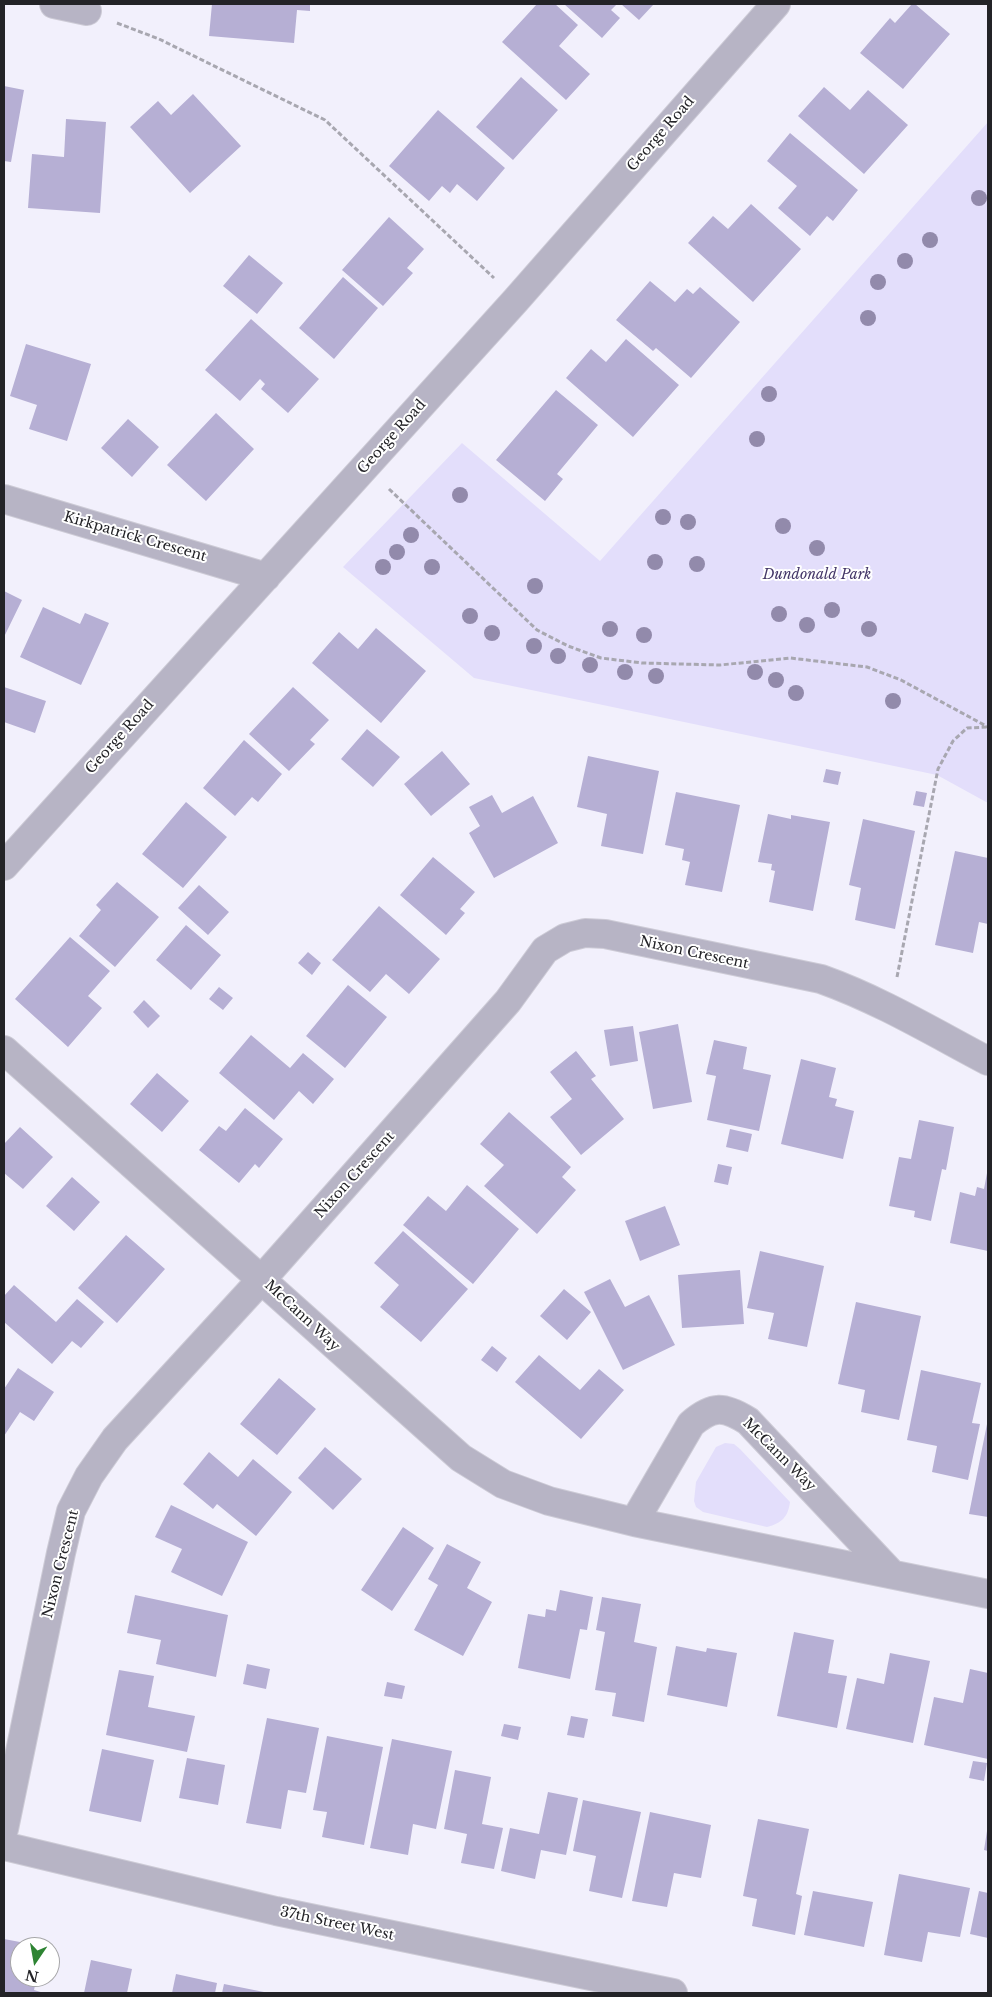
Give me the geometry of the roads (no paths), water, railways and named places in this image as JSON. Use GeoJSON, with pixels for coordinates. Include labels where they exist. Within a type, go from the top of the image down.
{"type":"FeatureCollection","features":[{"type":"Feature","properties":{"kind":"street"},"geometry":{"type":"LineString","coordinates":[[54,4],[87,11]]}},
{"type":"Feature","properties":{"kind":"street","name":"George Road"},"geometry":{"type":"LineString","coordinates":[[4,866],[516,300],[776,4]]}},
{"type":"Feature","properties":{"kind":"street","name":"Kirkpatrick Crescent"},"geometry":{"type":"LineString","coordinates":[[4,499],[266,577]]}},
{"type":"Feature","properties":{"kind":"street","name":"Nixon Crescent"},"geometry":{"type":"LineString","coordinates":[[4,1829],[61,1553],[72,1511],[89,1476],[115,1439],[262,1279],[508,1002],[545,950],[564,938],[585,933],[605,934],[821,979],[854,991],[879,1003],[988,1061]]}},
{"type":"Feature","properties":{"kind":"street","name":"McCann Way"},"geometry":{"type":"LineString","coordinates":[[4,1050],[230,1254],[262,1279],[300,1316],[461,1458],[503,1484],[540,1498],[634,1522],[988,1594]]}},
{"type":"Feature","properties":{"kind":"street","name":"McCann Way"},"geometry":{"type":"LineString","coordinates":[[634,1522],[691,1424],[703,1413],[719,1409],[734,1412],[748,1421],[892,1574]]}},
{"type":"Feature","properties":{"kind":"street","name":"37th Street West"},"geometry":{"type":"LineString","coordinates":[[4,1846],[276,1911],[673,1993]]}},
{"type":"Feature","properties":{"kind":"park label","name":"Dundonald Park"},"geometry":{"type":"Point","coordinates":[817,575]}}]}
